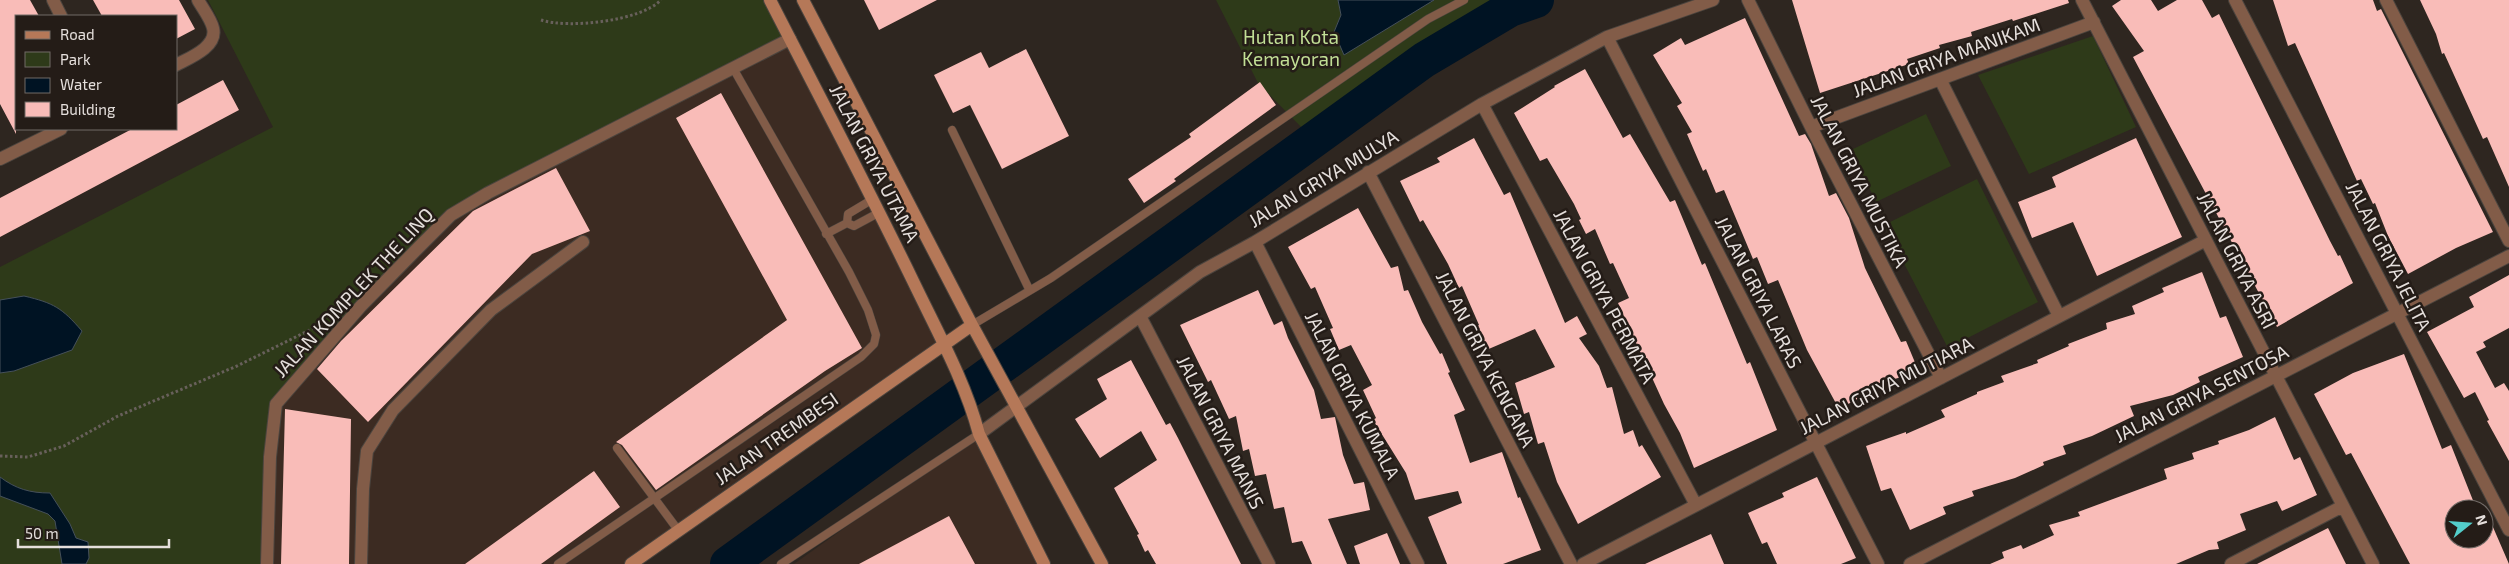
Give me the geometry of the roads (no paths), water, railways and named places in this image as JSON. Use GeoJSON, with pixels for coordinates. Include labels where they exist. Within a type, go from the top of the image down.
{"type":"FeatureCollection","features":[{"type":"Feature","properties":{"kind":"main road","name":"JALAN GRIYA UTAMA"},"geometry":{"type":"LineString","coordinates":[[770,0],[880,212],[946,349],[979,434],[1044,564]]}},
{"type":"Feature","properties":{"kind":"main road","name":"JALAN GRIYA UTAMA"},"geometry":{"type":"LineString","coordinates":[[804,0],[974,328],[1102,564]]}},
{"type":"Feature","properties":{"kind":"main road"},"geometry":{"type":"LineString","coordinates":[[946,349],[974,328]]}},
{"type":"Feature","properties":{"kind":"main road","name":"JALAN TREMBESI"},"geometry":{"type":"LineString","coordinates":[[631,564],[678,530],[946,349]]}},
{"type":"Feature","properties":{"kind":"street"},"geometry":{"type":"LineString","coordinates":[[53,0],[60,15]]}},
{"type":"Feature","properties":{"kind":"street"},"geometry":{"type":"LineString","coordinates":[[178,64],[208,47],[212,39],[214,30],[198,0]]}},
{"type":"Feature","properties":{"kind":"street","name":"JALAN GRIYA MULYA"},"geometry":{"type":"LineString","coordinates":[[979,434],[1014,401],[1140,316],[1200,272],[1255,242],[1482,104],[1607,37],[1713,0]]}},
{"type":"Feature","properties":{"kind":"street","name":"JALAN GRIYA MUSTIKA"},"geometry":{"type":"LineString","coordinates":[[1748,0],[1811,127],[1942,378]]}},
{"type":"Feature","properties":{"kind":"street","name":"JALAN GRIYA ASRI"},"geometry":{"type":"LineString","coordinates":[[2082,0],[2373,564]]}},
{"type":"Feature","properties":{"kind":"street","name":"JALAN GRIYA JELITA"},"geometry":{"type":"LineString","coordinates":[[2235,0],[2509,530]]}},
{"type":"Feature","properties":{"kind":"street"},"geometry":{"type":"LineString","coordinates":[[2386,0],[2509,240]]}},
{"type":"Feature","properties":{"kind":"street","name":"JALAN GRIYA MANIKAM"},"geometry":{"type":"LineString","coordinates":[[1811,127],[2094,22]]}},
{"type":"Feature","properties":{"kind":"street","name":"JALAN GRIYA LARAS"},"geometry":{"type":"LineString","coordinates":[[1607,37],[1878,564]]}},
{"type":"Feature","properties":{"kind":"street","name":"JALAN KOMPLEK THE LINQ"},"geometry":{"type":"LineString","coordinates":[[267,564],[270,457],[276,404],[361,306],[451,215],[488,193],[790,39]]}},
{"type":"Feature","properties":{"kind":"street"},"geometry":{"type":"LineString","coordinates":[[1940,79],[2059,316]]}},
{"type":"Feature","properties":{"kind":"street","name":"JALAN GRIYA PERMATA"},"geometry":{"type":"LineString","coordinates":[[1482,104],[1696,505]]}},
{"type":"Feature","properties":{"kind":"street"},"geometry":{"type":"LineString","coordinates":[[0,159],[58,130]]}},
{"type":"Feature","properties":{"kind":"street","name":"JALAN GRIYA KENCANA"},"geometry":{"type":"LineString","coordinates":[[1368,172],[1571,564]]}},
{"type":"Feature","properties":{"kind":"street","name":"JALAN GRIYA MUTIARA"},"geometry":{"type":"LineString","coordinates":[[1583,564],[2206,240]]}},
{"type":"Feature","properties":{"kind":"street"},"geometry":{"type":"LineString","coordinates":[[361,564],[363,489],[367,450],[393,410],[491,310],[583,242]]}},
{"type":"Feature","properties":{"kind":"street","name":"JALAN GRIYA KUMALA"},"geometry":{"type":"LineString","coordinates":[[1255,242],[1418,564]]}},
{"type":"Feature","properties":{"kind":"street","name":"JALAN GRIYA SENTOSA"},"geometry":{"type":"LineString","coordinates":[[1910,564],[2509,256]]}},
{"type":"Feature","properties":{"kind":"street","name":"JALAN GRIYA MANIS"},"geometry":{"type":"LineString","coordinates":[[1140,316],[1269,564]]}},
{"type":"Feature","properties":{"kind":"street"},"geometry":{"type":"LineString","coordinates":[[2231,564],[2343,506]]}},
{"type":"Feature","properties":{"kind":"lane"},"geometry":{"type":"LineString","coordinates":[[974,328],[1029,289],[1051,278],[1179,192],[1428,19],[1464,0]]}},
{"type":"Feature","properties":{"kind":"lane"},"geometry":{"type":"LineString","coordinates":[[558,564],[861,357],[874,344],[876,335],[868,310],[849,272],[733,68]]}},
{"type":"Feature","properties":{"kind":"lane"},"geometry":{"type":"LineString","coordinates":[[952,130],[1029,289]]}},
{"type":"Feature","properties":{"kind":"lane"},"geometry":{"type":"LineString","coordinates":[[847,224],[848,214],[873,199]]}},
{"type":"Feature","properties":{"kind":"lane"},"geometry":{"type":"LineString","coordinates":[[826,234],[847,224],[854,226],[880,212]]}},
{"type":"Feature","properties":{"kind":"lane"},"geometry":{"type":"LineString","coordinates":[[781,564],[979,434]]}},
{"type":"Feature","properties":{"kind":"lane"},"geometry":{"type":"LineString","coordinates":[[617,448],[678,530]]}},
{"type":"Feature","properties":{"kind":"water"},"geometry":{"type":"Polygon","coordinates":[[[1338,0],[1434,0],[1344,55],[1334,32],[1341,15],[1338,0]]]}},
{"type":"Feature","properties":{"kind":"water"},"geometry":{"type":"Polygon","coordinates":[[[24,296],[43,301],[57,308],[69,317],[82,331],[72,350],[14,371],[0,373],[0,300],[24,296]]]}},
{"type":"Feature","properties":{"kind":"water"},"geometry":{"type":"Polygon","coordinates":[[[0,477],[12,485],[24,489],[50,493],[70,524],[76,538],[88,542],[89,558],[86,564],[62,564],[55,521],[48,514],[0,496],[0,477]]]}},
{"type":"Feature","properties":{"kind":"waterway"},"geometry":{"type":"LineString","coordinates":[[728,564],[1424,60],[1510,9],[1536,0]]}},
{"type":"Feature","properties":{"kind":"park label","name":"Hutan Kota Kemayoran"},"geometry":{"type":"Point","coordinates":[1291,47]}}]}
